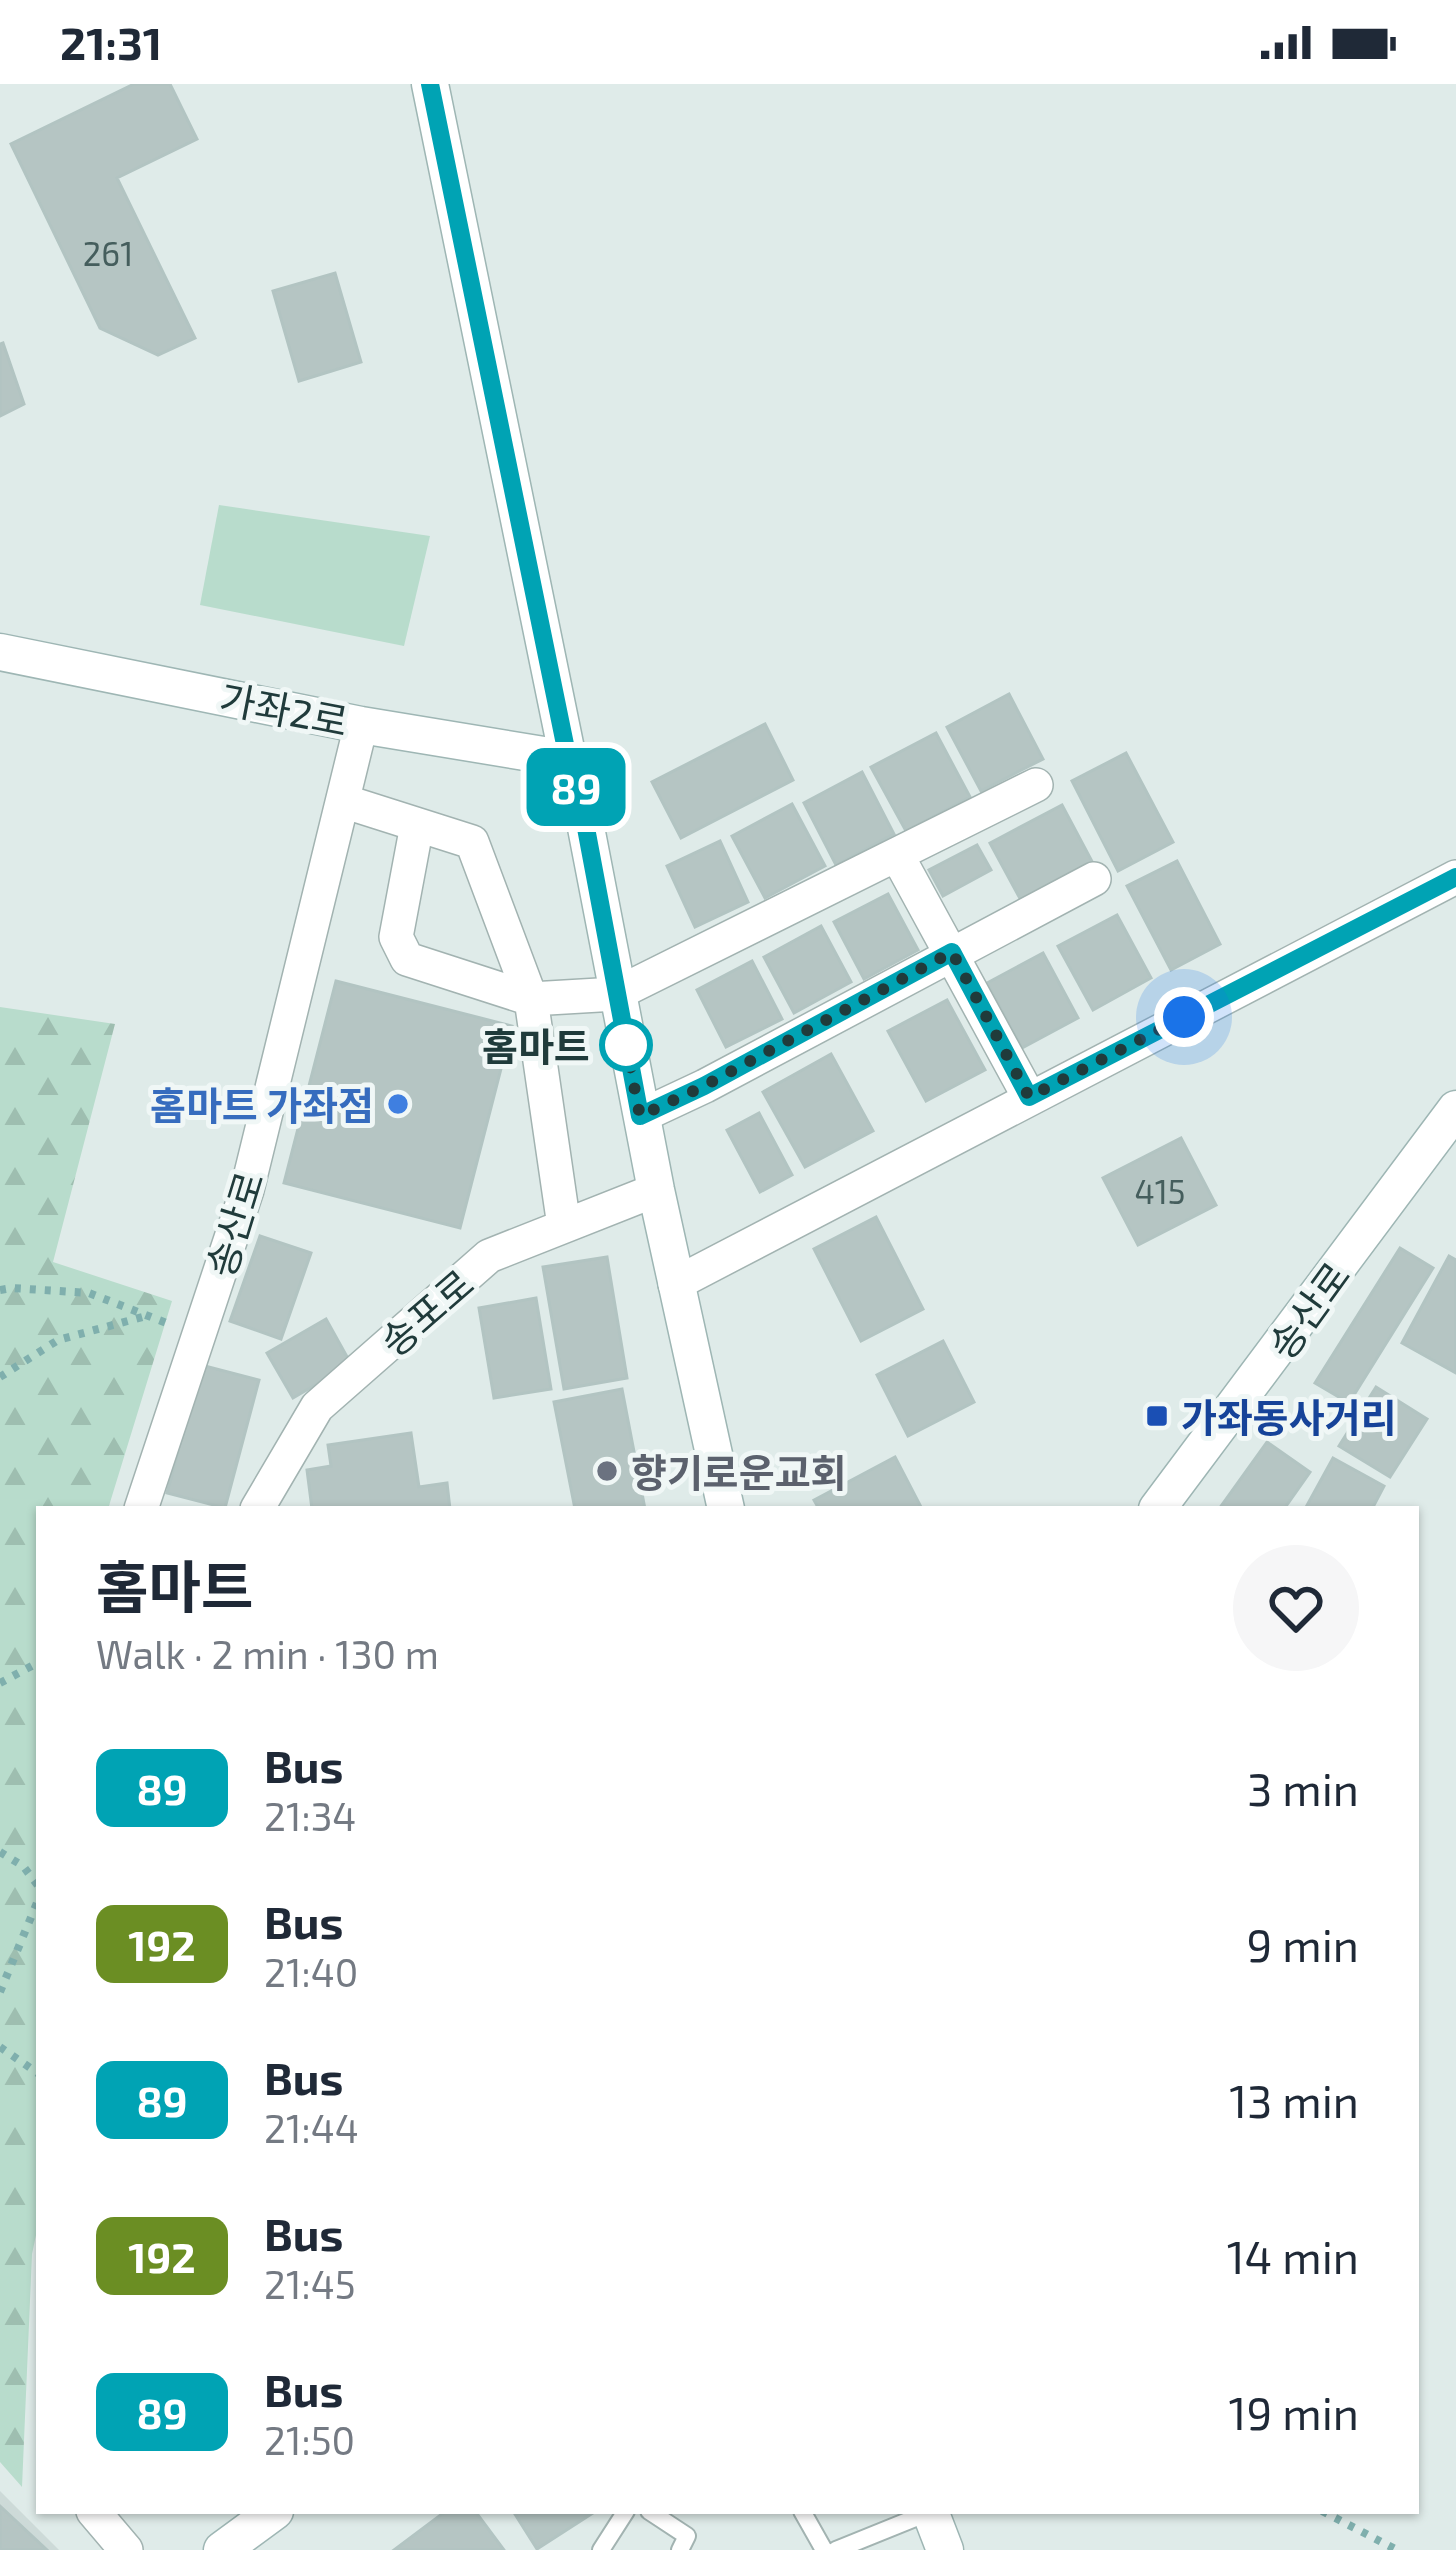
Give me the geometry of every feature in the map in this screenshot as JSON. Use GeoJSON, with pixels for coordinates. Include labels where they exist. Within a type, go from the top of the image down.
{"type":"FeatureCollection","features":[{"type":"Feature","properties":{"kind":"street"},"geometry":{"type":"LineString","coordinates":[[430,84],[568,759],[583,812],[640,1116],[725,1506]]}},
{"type":"Feature","properties":{"kind":"street","name":"가좌2로"},"geometry":{"type":"LineString","coordinates":[[0,652],[361,725],[568,759]]}},
{"type":"Feature","properties":{"kind":"street","name":"송산로"},"geometry":{"type":"LineString","coordinates":[[142,1506],[247,1190],[361,725]]}},
{"type":"Feature","properties":{"kind":"street"},"geometry":{"type":"LineString","coordinates":[[417,825],[396,937],[407,958],[531,999],[616,994],[1036,785]]}},
{"type":"Feature","properties":{"kind":"street"},"geometry":{"type":"LineString","coordinates":[[343,801],[472,842],[531,999],[564,1226]]}},
{"type":"Feature","properties":{"kind":"street"},"geometry":{"type":"LineString","coordinates":[[897,855],[1029,1097]]}},
{"type":"Feature","properties":{"kind":"street"},"geometry":{"type":"LineString","coordinates":[[675,1284],[1456,877]]}},
{"type":"Feature","properties":{"kind":"street"},"geometry":{"type":"LineString","coordinates":[[640,1116],[1094,879]]}},
{"type":"Feature","properties":{"kind":"street","name":"송산로"},"geometry":{"type":"LineString","coordinates":[[1159,1506],[1456,1109]]}},
{"type":"Feature","properties":{"kind":"street","name":"송포로"},"geometry":{"type":"LineString","coordinates":[[258,1506],[317,1408],[489,1256],[656,1190]]}},
{"type":"Feature","properties":{"kind":"street"},"geometry":{"type":"LineString","coordinates":[[96,2514],[126,2550]]}},
{"type":"Feature","properties":{"kind":"street"},"geometry":{"type":"LineString","coordinates":[[222,2550],[271,2514]]}},
{"type":"Feature","properties":{"kind":"street"},"geometry":{"type":"LineString","coordinates":[[931,2514],[945,2550]]}},
{"type":"Feature","properties":{"kind":"lane"},"geometry":{"type":"LineString","coordinates":[[601,2550],[624,2514]]}},
{"type":"Feature","properties":{"kind":"lane"},"geometry":{"type":"LineString","coordinates":[[654,2514],[688,2536],[680,2550]]}},
{"type":"Feature","properties":{"kind":"lane"},"geometry":{"type":"LineString","coordinates":[[804,2514],[824,2550]]}},
{"type":"Feature","properties":{"kind":"lane"},"geometry":{"type":"LineString","coordinates":[[836,2550],[925,2514]]}},
{"type":"Feature","properties":{"kind":"path"},"geometry":{"type":"LineString","coordinates":[[0,1290],[89,1293],[181,1330]]}},
{"type":"Feature","properties":{"kind":"path"},"geometry":{"type":"LineString","coordinates":[[0,1377],[58,1340],[150,1315]]}},
{"type":"Feature","properties":{"kind":"path"},"geometry":{"type":"LineString","coordinates":[[0,1683],[36,1664]]}},
{"type":"Feature","properties":{"kind":"path"},"geometry":{"type":"LineString","coordinates":[[0,1852],[36,1882]]}},
{"type":"Feature","properties":{"kind":"path"},"geometry":{"type":"LineString","coordinates":[[0,1992],[36,1905]]}},
{"type":"Feature","properties":{"kind":"path"},"geometry":{"type":"LineString","coordinates":[[0,2047],[36,2072]]}},
{"type":"Feature","properties":{"kind":"path"},"geometry":{"type":"LineString","coordinates":[[1328,2514],[1396,2550]]}},
{"type":"Feature","properties":{"kind":"shaded area"},"geometry":{"type":"Polygon","coordinates":[[[0,2491],[59,2550],[0,2550],[0,2491]]]}},
{"type":"Feature","properties":{"kind":"green space"},"geometry":{"type":"Polygon","coordinates":[[[219,505],[430,536],[404,646],[200,605],[219,505]]]}},
{"type":"Feature","properties":{"kind":"green space"},"geometry":{"type":"Polygon","coordinates":[[[0,1007],[115,1024],[53,1262],[172,1301],[109,1506],[36,1506],[36,2235],[22,2487],[0,2462],[0,1007]]]}},
{"type":"Feature","properties":{"kind":"building"},"geometry":{"type":"Polygon","coordinates":[[[134,84],[170,84],[197,139],[117,178],[195,338],[158,355],[100,328],[11,144],[134,84]]]}},
{"type":"Feature","properties":{"kind":"building"},"geometry":{"type":"Polygon","coordinates":[[[335,273],[361,362],[299,381],[273,291],[335,273]]]}},
{"type":"Feature","properties":{"kind":"building"},"geometry":{"type":"Polygon","coordinates":[[[0,344],[24,404],[0,416],[0,344]]]}},
{"type":"Feature","properties":{"kind":"building"},"geometry":{"type":"Polygon","coordinates":[[[1009,694],[1043,759],[981,791],[947,727],[1009,694]]]}},
{"type":"Feature","properties":{"kind":"building"},"geometry":{"type":"Polygon","coordinates":[[[765,724],[793,780],[681,838],[652,782],[765,724]]]}},
{"type":"Feature","properties":{"kind":"building"},"geometry":{"type":"Polygon","coordinates":[[[936,733],[970,797],[906,831],[871,767],[936,733]]]}},
{"type":"Feature","properties":{"kind":"building"},"geometry":{"type":"Polygon","coordinates":[[[1126,753],[1173,842],[1118,871],[1072,781],[1126,753]]]}},
{"type":"Feature","properties":{"kind":"building"},"geometry":{"type":"Polygon","coordinates":[[[862,772],[894,834],[836,865],[804,803],[862,772]]]}},
{"type":"Feature","properties":{"kind":"building"},"geometry":{"type":"Polygon","coordinates":[[[792,804],[825,866],[765,898],[732,836],[792,804]]]}},
{"type":"Feature","properties":{"kind":"building"},"geometry":{"type":"Polygon","coordinates":[[[1062,805],[1095,867],[1023,904],[990,843],[1062,805]]]}},
{"type":"Feature","properties":{"kind":"building"},"geometry":{"type":"Polygon","coordinates":[[[720,841],[748,902],[695,927],[667,866],[720,841]]]}},
{"type":"Feature","properties":{"kind":"building"},"geometry":{"type":"Polygon","coordinates":[[[977,845],[991,870],[943,896],[929,870],[977,845]]]}},
{"type":"Feature","properties":{"kind":"building"},"geometry":{"type":"Polygon","coordinates":[[[1177,861],[1220,944],[1171,970],[1127,886],[1177,861]]]}},
{"type":"Feature","properties":{"kind":"building"},"geometry":{"type":"Polygon","coordinates":[[[888,894],[918,950],[864,979],[834,922],[888,894]]]}},
{"type":"Feature","properties":{"kind":"building"},"geometry":{"type":"Polygon","coordinates":[[[1117,915],[1151,978],[1093,1010],[1058,946],[1117,915]]]}},
{"type":"Feature","properties":{"kind":"building"},"geometry":{"type":"Polygon","coordinates":[[[821,926],[851,982],[794,1013],[764,957],[821,926]]]}},
{"type":"Feature","properties":{"kind":"building"},"geometry":{"type":"Polygon","coordinates":[[[1043,953],[1078,1018],[1022,1048],[987,983],[1043,953]]]}},
{"type":"Feature","properties":{"kind":"building"},"geometry":{"type":"Polygon","coordinates":[[[752,961],[782,1019],[726,1047],[697,990],[752,961]]]}},
{"type":"Feature","properties":{"kind":"building","name":"홈마트 가좌점"},"geometry":{"type":"Polygon","coordinates":[[[336,981],[512,1026],[460,1228],[284,1183],[336,981]]]}},
{"type":"Feature","properties":{"kind":"building"},"geometry":{"type":"Polygon","coordinates":[[[947,1000],[985,1070],[926,1101],[888,1031],[947,1000]]]}},
{"type":"Feature","properties":{"kind":"building"},"geometry":{"type":"Polygon","coordinates":[[[831,1054],[873,1131],[805,1167],[763,1092],[831,1054]]]}},
{"type":"Feature","properties":{"kind":"building"},"geometry":{"type":"Polygon","coordinates":[[[759,1113],[792,1175],[760,1192],[727,1130],[759,1113]]]}},
{"type":"Feature","properties":{"kind":"building"},"geometry":{"type":"Polygon","coordinates":[[[1181,1138],[1216,1205],[1138,1245],[1103,1178],[1181,1138]]]}},
{"type":"Feature","properties":{"kind":"building"},"geometry":{"type":"Polygon","coordinates":[[[876,1217],[923,1309],[861,1341],[814,1249],[876,1217]]]}},
{"type":"Feature","properties":{"kind":"building"},"geometry":{"type":"Polygon","coordinates":[[[260,1236],[311,1253],[281,1339],[230,1321],[260,1236]]]}},
{"type":"Feature","properties":{"kind":"building"},"geometry":{"type":"Polygon","coordinates":[[[1400,1248],[1433,1268],[1349,1403],[1315,1383],[1400,1248]]]}},
{"type":"Feature","properties":{"kind":"building"},"geometry":{"type":"Polygon","coordinates":[[[1449,1256],[1456,1260],[1456,1373],[1402,1343],[1449,1256]]]}},
{"type":"Feature","properties":{"kind":"building"},"geometry":{"type":"Polygon","coordinates":[[[607,1257],[627,1378],[564,1389],[543,1267],[607,1257]]]}},
{"type":"Feature","properties":{"kind":"building"},"geometry":{"type":"Polygon","coordinates":[[[536,1298],[551,1389],[494,1398],[479,1308],[536,1298]]]}},
{"type":"Feature","properties":{"kind":"building"},"geometry":{"type":"Polygon","coordinates":[[[326,1319],[351,1364],[293,1398],[267,1353],[326,1319]]]}},
{"type":"Feature","properties":{"kind":"building"},"geometry":{"type":"Polygon","coordinates":[[[943,1341],[974,1402],[908,1436],[877,1375],[943,1341]]]}},
{"type":"Feature","properties":{"kind":"building"},"geometry":{"type":"Polygon","coordinates":[[[201,1365],[259,1380],[226,1506],[167,1493],[201,1365]]]}},
{"type":"Feature","properties":{"kind":"building"},"geometry":{"type":"Polygon","coordinates":[[[1376,1387],[1427,1419],[1390,1477],[1339,1446],[1376,1387]]]}},
{"type":"Feature","properties":{"kind":"building"},"geometry":{"type":"Polygon","coordinates":[[[622,1389],[644,1506],[574,1506],[554,1402],[622,1389]]]}},
{"type":"Feature","properties":{"kind":"building"},"geometry":{"type":"Polygon","coordinates":[[[411,1433],[419,1487],[447,1483],[450,1506],[312,1506],[307,1470],[331,1466],[328,1445],[411,1433]]]}},
{"type":"Feature","properties":{"kind":"building"},"geometry":{"type":"Polygon","coordinates":[[[1267,1442],[1310,1472],[1286,1506],[1221,1506],[1267,1442]]]}},
{"type":"Feature","properties":{"kind":"building"},"geometry":{"type":"Polygon","coordinates":[[[895,1457],[920,1506],[817,1506],[814,1500],[895,1457]]]}},
{"type":"Feature","properties":{"kind":"building"},"geometry":{"type":"Polygon","coordinates":[[[1333,1458],[1384,1486],[1374,1506],[1307,1506],[1333,1458]]]}},
{"type":"Feature","properties":{"kind":"building"},"geometry":{"type":"Polygon","coordinates":[[[0,2506],[47,2550],[0,2550],[0,2506]]]}},
{"type":"Feature","properties":{"kind":"building"},"geometry":{"type":"Polygon","coordinates":[[[442,2514],[477,2514],[504,2550],[394,2550],[442,2514]]]}},
{"type":"Feature","properties":{"kind":"building"},"geometry":{"type":"Polygon","coordinates":[[[515,2514],[591,2514],[537,2549],[515,2514]]]}},
{"type":"Feature","properties":{"kind":"bus line","name":"89"},"geometry":{"type":"LineString","coordinates":[[430,84],[568,759],[583,812],[640,1116],[952,952],[1029,1097],[1456,877]]}},
{"type":"Feature","properties":{"kind":"place","name":"홈마트"},"geometry":{"type":"Point","coordinates":[626,1045]}},
{"type":"Feature","properties":{"kind":"place","name":"홈마트 가좌점"},"geometry":{"type":"Point","coordinates":[398,1104]}},
{"type":"Feature","properties":{"kind":"place","name":"가좌동사거리"},"geometry":{"type":"Point","coordinates":[1157,1416]}},
{"type":"Feature","properties":{"kind":"place","name":"향기로운교회"},"geometry":{"type":"Point","coordinates":[607,1471]}},
{"type":"Feature","properties":{"kind":"route"},"geometry":{"type":"LineString","coordinates":[[626,1045],[624,1035],[640,1116],[952,952],[1029,1097],[1184,1017]]}}]}
